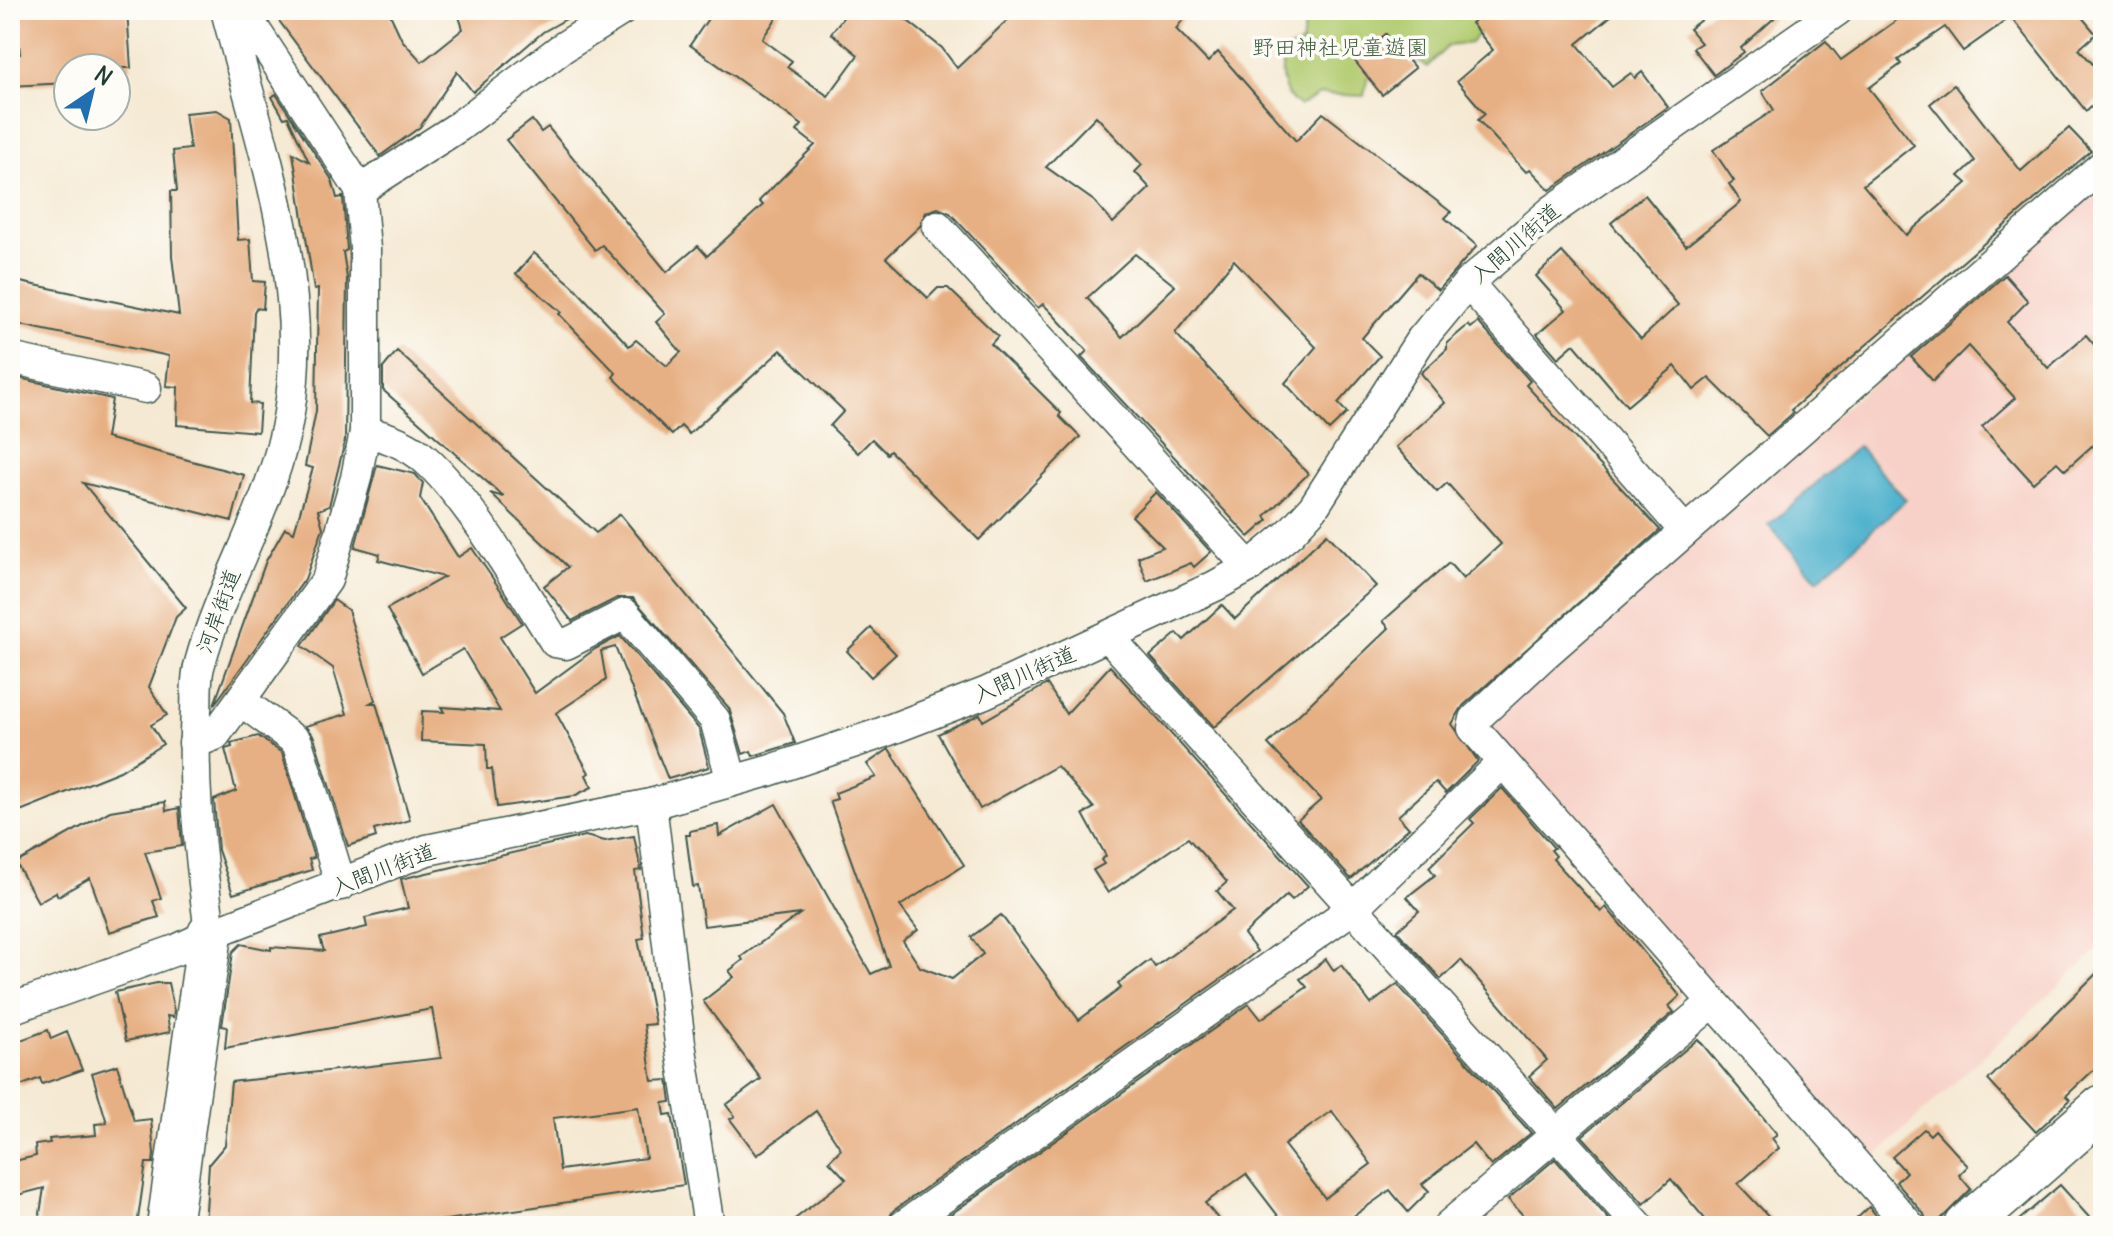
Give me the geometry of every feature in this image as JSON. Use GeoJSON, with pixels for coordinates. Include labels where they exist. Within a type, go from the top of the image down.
{"type":"FeatureCollection","features":[{"type":"Feature","properties":{"kind":"street","name":"河岸街道"},"geometry":{"type":"LineString","coordinates":[[169,1226],[210,934],[192,783],[198,667],[229,575],[273,479],[289,413],[293,361],[292,282],[226,10]]}},
{"type":"Feature","properties":{"kind":"street"},"geometry":{"type":"LineString","coordinates":[[194,743],[215,735],[327,580],[356,478],[365,432],[365,249],[360,190],[242,10]]}},
{"type":"Feature","properties":{"kind":"street"},"geometry":{"type":"LineString","coordinates":[[360,190],[458,127],[562,48],[622,10]]}},
{"type":"Feature","properties":{"kind":"street","name":"入間川街道"},"geometry":{"type":"LineString","coordinates":[[10,1009],[176,950],[427,850],[651,804],[732,781],[903,724],[1180,605],[1249,567],[1313,508],[1420,341],[1468,283],[1553,210],[1822,15]]}},
{"type":"Feature","properties":{"kind":"street"},"geometry":{"type":"LineString","coordinates":[[1910,1226],[1501,764],[1473,728],[1475,719],[1685,531],[2103,165]]}},
{"type":"Feature","properties":{"kind":"street"},"geometry":{"type":"LineString","coordinates":[[937,226],[1249,567]]}},
{"type":"Feature","properties":{"kind":"street"},"geometry":{"type":"LineString","coordinates":[[1468,283],[1685,531]]}},
{"type":"Feature","properties":{"kind":"street"},"geometry":{"type":"LineString","coordinates":[[10,358],[146,388]]}},
{"type":"Feature","properties":{"kind":"street"},"geometry":{"type":"LineString","coordinates":[[365,432],[386,436],[425,459],[484,534],[555,642],[566,644],[625,614],[715,720],[732,781]]}},
{"type":"Feature","properties":{"kind":"street"},"geometry":{"type":"LineString","coordinates":[[1109,637],[1639,1226]]}},
{"type":"Feature","properties":{"kind":"street"},"geometry":{"type":"LineString","coordinates":[[241,701],[297,742],[341,885]]}},
{"type":"Feature","properties":{"kind":"street"},"geometry":{"type":"LineString","coordinates":[[903,1226],[1352,909],[1501,764]]}},
{"type":"Feature","properties":{"kind":"street"},"geometry":{"type":"LineString","coordinates":[[651,804],[680,1043],[709,1226]]}},
{"type":"Feature","properties":{"kind":"street"},"geometry":{"type":"LineString","coordinates":[[1448,1226],[1559,1136],[1712,1003]]}},
{"type":"Feature","properties":{"kind":"street"},"geometry":{"type":"LineString","coordinates":[[1967,1226],[2103,1107]]}},
{"type":"Feature","properties":{"kind":"shaded area"},"geometry":{"type":"Polygon","coordinates":[[[2103,181],[2103,945],[1868,1163],[1488,730],[1488,721],[2103,181]]]}},
{"type":"Feature","properties":{"kind":"green space","name":"野田神社児童遊園"},"geometry":{"type":"Polygon","coordinates":[[[1329,10],[1490,10],[1486,22],[1471,43],[1448,46],[1427,67],[1408,54],[1390,49],[1369,68],[1364,96],[1320,94],[1299,106],[1284,88],[1284,57],[1287,50],[1302,44],[1305,23],[1329,10]]]}},
{"type":"Feature","properties":{"kind":"water"},"geometry":{"type":"Polygon","coordinates":[[[1858,446],[1906,500],[1817,580],[1769,525],[1858,446]]]}},
{"type":"Feature","properties":{"kind":"building"},"geometry":{"type":"Polygon","coordinates":[[[15,10],[127,10],[130,52],[52,52],[52,84],[10,86],[10,54],[20,54],[15,10]]]}},
{"type":"Feature","properties":{"kind":"building"},"geometry":{"type":"Polygon","coordinates":[[[271,10],[388,10],[402,40],[422,62],[463,29],[457,10],[582,10],[543,32],[473,92],[457,72],[420,127],[380,156],[271,10]]]}},
{"type":"Feature","properties":{"kind":"building"},"geometry":{"type":"Polygon","coordinates":[[[714,10],[782,10],[762,39],[792,61],[787,67],[828,96],[858,55],[831,33],[849,10],[894,10],[942,48],[957,68],[1018,10],[1190,10],[1176,29],[1208,62],[1218,52],[1296,141],[1323,113],[1451,212],[1445,218],[1477,246],[1438,290],[1418,273],[1362,338],[1380,356],[1338,403],[1347,413],[1329,430],[1285,383],[1316,347],[1234,260],[1175,333],[1308,474],[1265,516],[1268,520],[1249,537],[1081,357],[1087,351],[1049,310],[1043,304],[1038,308],[950,213],[938,208],[926,212],[920,226],[886,258],[928,298],[938,288],[948,288],[998,336],[991,344],[1061,413],[1059,416],[1080,437],[979,540],[890,451],[887,454],[872,439],[858,453],[830,426],[844,411],[781,350],[689,434],[681,426],[672,435],[613,377],[616,373],[559,314],[561,312],[516,274],[534,253],[572,285],[629,346],[636,340],[667,366],[681,352],[656,322],[665,314],[602,245],[595,250],[506,140],[532,120],[541,132],[548,127],[667,272],[698,246],[707,256],[763,205],[759,201],[815,145],[797,131],[802,125],[690,45],[714,10]],[[1096,116],[1046,167],[1094,201],[1113,223],[1150,188],[1135,172],[1142,165],[1096,116]],[[1135,254],[1087,298],[1122,337],[1175,286],[1135,254]]]}},
{"type":"Feature","properties":{"kind":"building"},"geometry":{"type":"Polygon","coordinates":[[[1486,10],[1618,10],[1577,44],[1612,87],[1631,73],[1635,78],[1642,72],[1668,107],[1550,190],[1530,169],[1526,172],[1478,120],[1485,114],[1457,81],[1493,50],[1471,23],[1486,10]]]}},
{"type":"Feature","properties":{"kind":"building"},"geometry":{"type":"Polygon","coordinates":[[[1714,10],[1783,10],[1741,48],[1744,52],[1714,75],[1693,48],[1701,43],[1689,29],[1714,10]]]}},
{"type":"Feature","properties":{"kind":"building"},"geometry":{"type":"Polygon","coordinates":[[[1911,10],[2076,10],[2096,34],[2079,49],[2103,75],[2103,95],[2086,111],[2011,17],[1963,51],[1945,27],[1923,42],[1898,60],[1901,64],[1869,88],[1914,145],[1863,185],[1906,235],[1967,183],[1959,176],[1975,161],[1930,104],[1954,85],[2021,171],[2069,128],[2091,151],[1791,410],[1793,413],[1767,436],[1709,378],[1694,390],[1675,366],[1627,406],[1574,344],[1558,358],[1537,334],[1566,310],[1536,276],[1562,252],[1641,339],[1678,305],[1611,223],[1645,195],[1686,246],[1741,202],[1729,184],[1734,181],[1713,150],[1774,110],[1762,91],[1826,41],[1841,60],[1911,10]]]}},
{"type":"Feature","properties":{"kind":"building"},"geometry":{"type":"Polygon","coordinates":[[[1386,34],[1415,68],[1382,95],[1354,60],[1386,34]]]}},
{"type":"Feature","properties":{"kind":"building"},"geometry":{"type":"Polygon","coordinates":[[[276,94],[332,180],[337,198],[343,197],[347,250],[343,252],[347,278],[345,441],[329,506],[318,510],[323,528],[305,579],[214,705],[266,561],[285,528],[294,532],[313,468],[305,466],[316,411],[318,289],[314,290],[293,153],[309,162],[288,117],[284,118],[272,97],[276,94]]]}},
{"type":"Feature","properties":{"kind":"building"},"geometry":{"type":"Polygon","coordinates":[[[217,110],[231,118],[238,240],[250,239],[253,281],[265,282],[263,309],[256,308],[254,312],[250,403],[260,404],[258,432],[177,425],[178,387],[166,386],[169,356],[11,323],[20,282],[179,315],[172,256],[171,191],[177,191],[173,151],[190,149],[185,113],[217,110]]]}},
{"type":"Feature","properties":{"kind":"building"},"geometry":{"type":"Polygon","coordinates":[[[2005,275],[2028,301],[2007,322],[2048,368],[2086,335],[2103,355],[2103,436],[2065,470],[2057,462],[2033,483],[1982,427],[2015,398],[1968,346],[1933,381],[1911,357],[2005,275]]]}},
{"type":"Feature","properties":{"kind":"building"},"geometry":{"type":"Polygon","coordinates":[[[1478,322],[1530,381],[1526,385],[1660,530],[1463,706],[1452,724],[1478,761],[1446,793],[1436,782],[1398,816],[1409,828],[1351,879],[1298,820],[1321,800],[1268,744],[1389,628],[1383,621],[1449,563],[1463,579],[1501,544],[1447,483],[1437,492],[1396,447],[1445,403],[1421,373],[1447,349],[1447,343],[1468,325],[1471,328],[1478,322]]]}},
{"type":"Feature","properties":{"kind":"building"},"geometry":{"type":"Polygon","coordinates":[[[397,351],[596,533],[620,514],[783,713],[795,743],[753,756],[751,751],[743,754],[729,708],[633,598],[617,598],[572,621],[544,586],[568,567],[490,493],[504,497],[383,390],[383,368],[397,351]]]}},
{"type":"Feature","properties":{"kind":"building"},"geometry":{"type":"Polygon","coordinates":[[[10,376],[112,399],[106,438],[244,475],[232,521],[83,483],[186,608],[176,617],[149,687],[167,715],[151,725],[163,744],[120,771],[10,815],[10,376]]]}},
{"type":"Feature","properties":{"kind":"building"},"geometry":{"type":"Polygon","coordinates":[[[377,465],[415,474],[423,483],[420,498],[458,557],[472,548],[522,623],[500,637],[535,693],[595,649],[620,636],[699,729],[709,767],[668,779],[615,647],[601,651],[606,680],[556,713],[589,773],[586,775],[592,787],[574,796],[497,807],[492,769],[487,769],[486,744],[421,741],[422,711],[444,712],[441,707],[500,711],[463,649],[422,673],[387,609],[444,577],[378,560],[380,554],[355,547],[377,465]]]}},
{"type":"Feature","properties":{"kind":"building"},"geometry":{"type":"Polygon","coordinates":[[[1156,492],[1211,552],[1194,567],[1191,563],[1147,581],[1138,557],[1163,547],[1132,516],[1156,492]]]}},
{"type":"Feature","properties":{"kind":"building"},"geometry":{"type":"Polygon","coordinates":[[[1327,534],[1376,586],[1214,727],[1150,656],[1177,633],[1184,640],[1222,605],[1235,619],[1327,534]]]}},
{"type":"Feature","properties":{"kind":"building"},"geometry":{"type":"Polygon","coordinates":[[[334,600],[348,610],[375,700],[370,703],[376,703],[410,820],[374,830],[376,837],[348,846],[314,737],[305,726],[347,714],[333,668],[302,646],[334,600]]]}},
{"type":"Feature","properties":{"kind":"building"},"geometry":{"type":"Polygon","coordinates":[[[871,628],[896,654],[871,677],[847,651],[871,628]]]}},
{"type":"Feature","properties":{"kind":"building"},"geometry":{"type":"Polygon","coordinates":[[[1110,666],[1308,886],[1292,900],[1287,895],[1244,934],[1257,951],[893,1211],[885,1226],[786,1226],[846,1179],[829,1161],[841,1149],[816,1111],[757,1155],[730,1119],[735,1116],[726,1105],[761,1079],[703,1001],[734,977],[729,971],[743,960],[741,957],[800,914],[704,926],[698,886],[693,887],[686,835],[690,835],[690,831],[718,825],[719,836],[776,804],[871,974],[889,966],[830,801],[837,799],[835,793],[876,777],[867,764],[889,749],[964,865],[900,906],[918,930],[903,941],[920,967],[952,979],[983,954],[971,937],[1001,915],[1079,1020],[1121,988],[1118,984],[1150,960],[1155,967],[1233,910],[1217,891],[1227,882],[1188,838],[1108,893],[1093,870],[1104,864],[1101,860],[1106,856],[1083,814],[1094,808],[1057,766],[980,809],[938,734],[980,714],[983,721],[1047,684],[1066,714],[1110,666]]]}},
{"type":"Feature","properties":{"kind":"building"},"geometry":{"type":"Polygon","coordinates":[[[258,736],[282,753],[314,858],[309,859],[312,870],[233,894],[218,850],[214,800],[236,791],[225,749],[232,747],[231,743],[258,736]]]}},
{"type":"Feature","properties":{"kind":"building"},"geometry":{"type":"Polygon","coordinates":[[[1502,788],[1554,848],[1551,850],[1556,856],[1553,859],[1601,912],[1606,907],[1680,996],[1669,1006],[1674,1012],[1558,1109],[1529,1076],[1547,1060],[1461,960],[1441,979],[1397,931],[1419,911],[1407,897],[1435,875],[1429,867],[1474,823],[1470,819],[1502,788]]]}},
{"type":"Feature","properties":{"kind":"building"},"geometry":{"type":"Polygon","coordinates":[[[165,802],[166,811],[179,808],[182,846],[145,852],[161,898],[153,901],[159,917],[109,932],[90,878],[58,896],[56,892],[38,902],[16,863],[110,811],[165,802]]]}},
{"type":"Feature","properties":{"kind":"building"},"geometry":{"type":"Polygon","coordinates":[[[585,836],[605,841],[634,836],[641,870],[635,871],[644,938],[638,939],[655,1024],[644,1025],[652,1081],[668,1080],[671,1102],[663,1103],[665,1115],[672,1114],[684,1185],[406,1226],[205,1226],[209,1164],[225,1145],[231,1082],[441,1058],[432,1009],[225,1048],[227,1027],[222,1026],[233,952],[241,944],[271,950],[271,947],[324,951],[320,938],[367,927],[365,918],[408,908],[401,879],[585,836]],[[638,1107],[553,1118],[560,1170],[646,1158],[638,1107]]]}},
{"type":"Feature","properties":{"kind":"building"},"geometry":{"type":"Polygon","coordinates":[[[1326,959],[1334,971],[1341,965],[1371,1004],[1397,984],[1531,1133],[1491,1166],[1473,1144],[1422,1184],[1429,1191],[1408,1212],[1390,1190],[1344,1223],[1347,1226],[1286,1226],[1246,1174],[1205,1203],[1224,1226],[934,1226],[1249,1004],[1261,1019],[1307,987],[1300,979],[1326,959]],[[1332,1111],[1284,1145],[1325,1198],[1371,1164],[1332,1111]]]}},
{"type":"Feature","properties":{"kind":"building"},"geometry":{"type":"Polygon","coordinates":[[[2103,967],[2103,1061],[2066,1096],[2070,1100],[2036,1132],[1988,1080],[2103,967]]]}},
{"type":"Feature","properties":{"kind":"building"},"geometry":{"type":"Polygon","coordinates":[[[168,983],[174,1011],[173,1017],[167,1016],[170,1032],[126,1041],[115,992],[168,983]]]}},
{"type":"Feature","properties":{"kind":"building"},"geometry":{"type":"Polygon","coordinates":[[[48,1030],[51,1039],[67,1032],[82,1070],[42,1084],[40,1078],[20,1086],[10,1060],[10,1044],[48,1030]]]}},
{"type":"Feature","properties":{"kind":"building"},"geometry":{"type":"Polygon","coordinates":[[[1698,1039],[1777,1134],[1772,1138],[1779,1148],[1738,1184],[1778,1226],[1711,1226],[1671,1179],[1644,1204],[1582,1136],[1698,1039]]]}},
{"type":"Feature","properties":{"kind":"building"},"geometry":{"type":"Polygon","coordinates":[[[117,1065],[134,1121],[151,1119],[153,1163],[146,1163],[137,1226],[38,1226],[44,1188],[10,1197],[10,1162],[36,1156],[35,1145],[50,1143],[49,1139],[96,1135],[95,1124],[107,1123],[92,1073],[117,1065]]]}},
{"type":"Feature","properties":{"kind":"building"},"geometry":{"type":"Polygon","coordinates":[[[1924,1129],[1930,1135],[1935,1130],[1968,1166],[1959,1175],[1971,1189],[1934,1226],[1928,1226],[1924,1214],[1896,1182],[1906,1172],[1892,1157],[1924,1129]]]}},
{"type":"Feature","properties":{"kind":"building"},"geometry":{"type":"Polygon","coordinates":[[[1555,1159],[1615,1226],[1533,1226],[1508,1199],[1555,1159]]]}},
{"type":"Feature","properties":{"kind":"building"},"geometry":{"type":"Polygon","coordinates":[[[2060,1185],[2097,1226],[2012,1226],[2060,1185]]]}},
{"type":"Feature","properties":{"kind":"building"},"geometry":{"type":"Polygon","coordinates":[[[1869,1207],[1886,1226],[1849,1226],[1869,1207]]]}}]}
